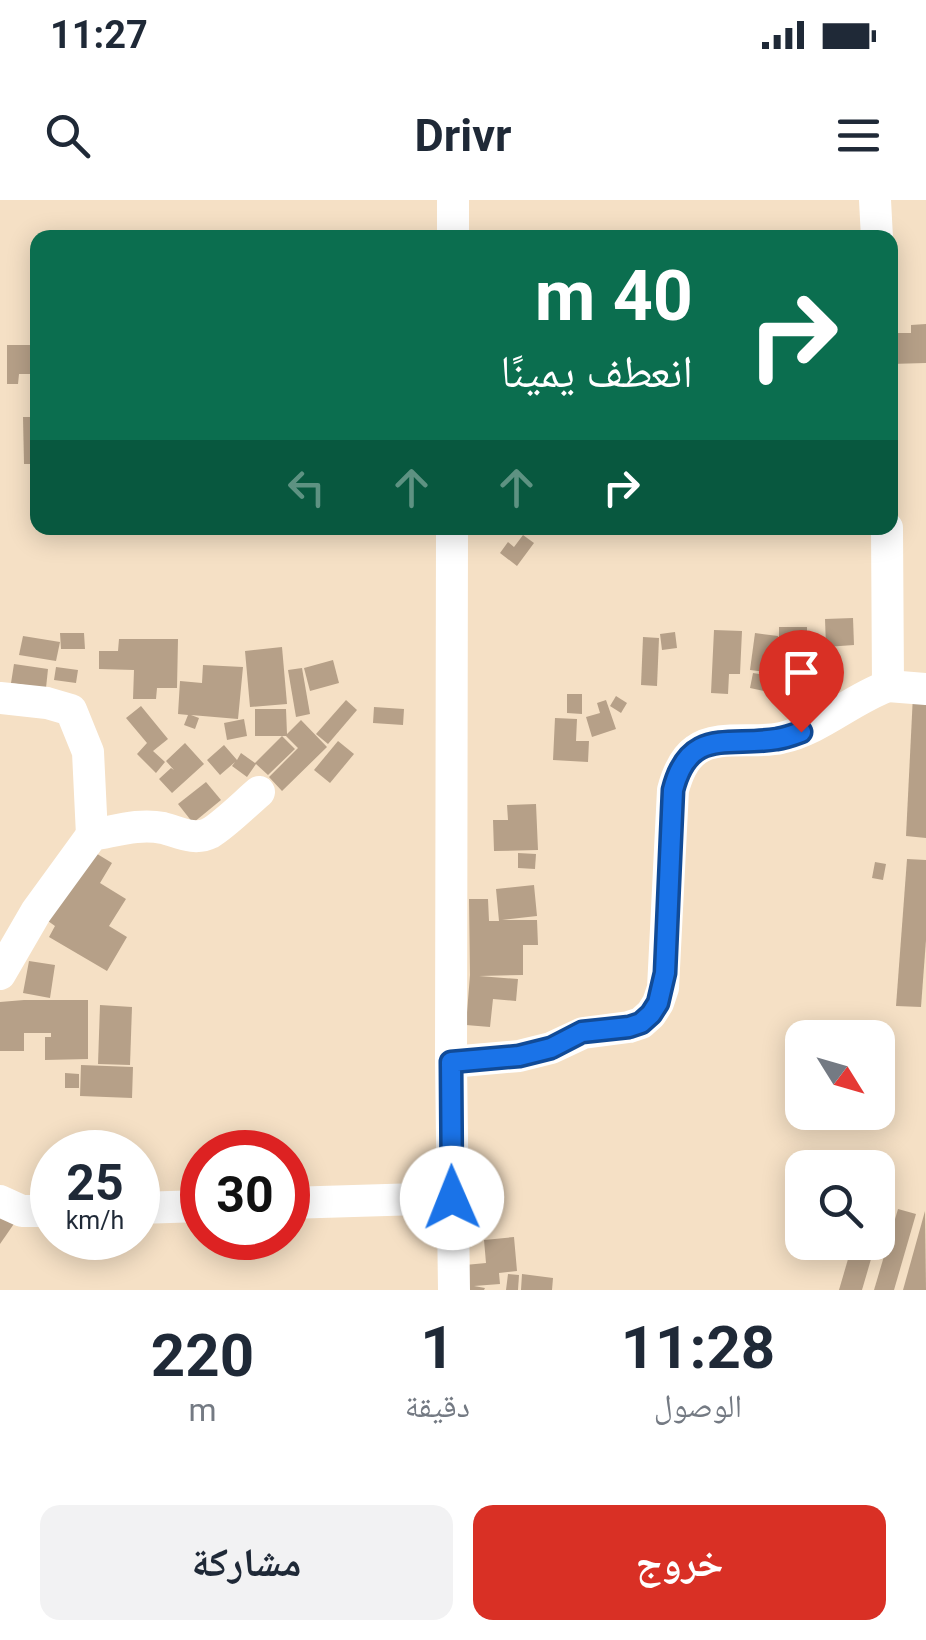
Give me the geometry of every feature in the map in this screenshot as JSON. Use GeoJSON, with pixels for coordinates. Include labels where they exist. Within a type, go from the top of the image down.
{"type":"FeatureCollection","features":[{"type":"Feature","properties":{"kind":"street"},"geometry":{"type":"LineString","coordinates":[[453,200],[453,230]]}},
{"type":"Feature","properties":{"kind":"street"},"geometry":{"type":"LineString","coordinates":[[875,200],[877,230]]}},
{"type":"Feature","properties":{"kind":"street"},"geometry":{"type":"LineString","coordinates":[[452,535],[454,1290]]}},
{"type":"Feature","properties":{"kind":"street"},"geometry":{"type":"LineString","coordinates":[[887,535],[888,686]]}},
{"type":"Feature","properties":{"kind":"street"},"geometry":{"type":"LineString","coordinates":[[451,1062],[519,1056],[551,1048],[582,1032],[629,1027],[641,1023],[658,1003],[663,988],[673,790],[684,763],[695,750],[709,743],[779,739],[801,732],[888,686],[926,689]]}},
{"type":"Feature","properties":{"kind":"street"},"geometry":{"type":"LineString","coordinates":[[0,698],[71,710],[88,752],[92,835],[36,912],[0,974]]}},
{"type":"Feature","properties":{"kind":"street"},"geometry":{"type":"LineString","coordinates":[[92,835],[134,826],[196,836],[209,833],[260,792]]}},
{"type":"Feature","properties":{"kind":"street"},"geometry":{"type":"LineString","coordinates":[[310,1202],[452,1198]]}},
{"type":"Feature","properties":{"kind":"street"},"geometry":{"type":"LineString","coordinates":[[0,1201],[30,1211]]}},
{"type":"Feature","properties":{"kind":"building"},"geometry":{"type":"Polygon","coordinates":[[[926,324],[926,363],[898,364],[898,333],[911,333],[911,325],[926,324]]]}},
{"type":"Feature","properties":{"kind":"building"},"geometry":{"type":"Polygon","coordinates":[[[7,345],[30,345],[30,374],[19,374],[18,384],[7,384],[7,345]]]}},
{"type":"Feature","properties":{"kind":"building"},"geometry":{"type":"Polygon","coordinates":[[[23,417],[30,417],[30,464],[24,464],[23,417]]]}},
{"type":"Feature","properties":{"kind":"building"},"geometry":{"type":"Polygon","coordinates":[[[523,535],[534,543],[517,566],[500,553],[508,542],[514,547],[523,535]]]}},
{"type":"Feature","properties":{"kind":"building"},"geometry":{"type":"Polygon","coordinates":[[[853,618],[854,645],[826,647],[825,619],[853,618]]]}},
{"type":"Feature","properties":{"kind":"building"},"geometry":{"type":"Polygon","coordinates":[[[779,627],[807,627],[807,662],[822,661],[823,685],[779,685],[779,627]]]}},
{"type":"Feature","properties":{"kind":"building"},"geometry":{"type":"Polygon","coordinates":[[[714,630],[742,631],[740,674],[729,674],[728,694],[711,693],[714,630]]]}},
{"type":"Feature","properties":{"kind":"building"},"geometry":{"type":"Polygon","coordinates":[[[675,632],[677,648],[662,650],[660,634],[675,632]]]}},
{"type":"Feature","properties":{"kind":"building"},"geometry":{"type":"Polygon","coordinates":[[[60,633],[84,633],[85,649],[61,649],[60,633]]]}},
{"type":"Feature","properties":{"kind":"building"},"geometry":{"type":"Polygon","coordinates":[[[755,633],[778,636],[774,673],[750,670],[755,633]]]}},
{"type":"Feature","properties":{"kind":"building"},"geometry":{"type":"Polygon","coordinates":[[[23,636],[60,642],[56,661],[19,655],[23,636]]]}},
{"type":"Feature","properties":{"kind":"building"},"geometry":{"type":"Polygon","coordinates":[[[643,637],[659,638],[657,686],[641,685],[643,637]]]}},
{"type":"Feature","properties":{"kind":"building"},"geometry":{"type":"Polygon","coordinates":[[[119,639],[178,639],[177,688],[157,688],[156,699],[133,699],[134,670],[99,669],[99,651],[118,651],[119,639]]]}},
{"type":"Feature","properties":{"kind":"building"},"geometry":{"type":"Polygon","coordinates":[[[282,647],[287,704],[250,707],[245,651],[282,647]]]}},
{"type":"Feature","properties":{"kind":"building"},"geometry":{"type":"Polygon","coordinates":[[[333,660],[339,683],[310,691],[304,668],[333,660]]]}},
{"type":"Feature","properties":{"kind":"building"},"geometry":{"type":"Polygon","coordinates":[[[14,664],[48,669],[46,688],[11,683],[14,664]]]}},
{"type":"Feature","properties":{"kind":"building"},"geometry":{"type":"Polygon","coordinates":[[[203,665],[243,667],[238,719],[191,715],[199,718],[195,729],[184,725],[188,715],[178,714],[180,681],[202,683],[203,665]]]}},
{"type":"Feature","properties":{"kind":"building"},"geometry":{"type":"Polygon","coordinates":[[[56,667],[78,670],[76,683],[54,680],[56,667]]]}},
{"type":"Feature","properties":{"kind":"building"},"geometry":{"type":"Polygon","coordinates":[[[302,668],[310,714],[296,717],[288,670],[302,668]]]}},
{"type":"Feature","properties":{"kind":"building"},"geometry":{"type":"Polygon","coordinates":[[[753,673],[777,677],[774,693],[750,688],[753,673]]]}},
{"type":"Feature","properties":{"kind":"building"},"geometry":{"type":"Polygon","coordinates":[[[567,694],[582,694],[582,714],[567,713],[567,694]]]}},
{"type":"Feature","properties":{"kind":"building"},"geometry":{"type":"Polygon","coordinates":[[[913,695],[926,696],[926,838],[906,836],[913,695]]]}},
{"type":"Feature","properties":{"kind":"building"},"geometry":{"type":"Polygon","coordinates":[[[616,696],[627,703],[621,713],[610,706],[616,696]]]}},
{"type":"Feature","properties":{"kind":"building"},"geometry":{"type":"Polygon","coordinates":[[[346,700],[357,710],[328,744],[316,734],[346,700]]]}},
{"type":"Feature","properties":{"kind":"building"},"geometry":{"type":"Polygon","coordinates":[[[606,700],[616,729],[592,737],[586,717],[600,713],[597,703],[606,700]]]}},
{"type":"Feature","properties":{"kind":"building"},"geometry":{"type":"Polygon","coordinates":[[[141,706],[168,739],[153,751],[165,762],[156,773],[137,754],[147,743],[126,718],[141,706]]]}},
{"type":"Feature","properties":{"kind":"building"},"geometry":{"type":"Polygon","coordinates":[[[374,707],[404,709],[403,725],[373,723],[374,707]]]}},
{"type":"Feature","properties":{"kind":"building"},"geometry":{"type":"Polygon","coordinates":[[[255,709],[286,709],[287,734],[301,720],[327,747],[282,791],[269,777],[298,748],[286,736],[255,736],[255,709]]]}},
{"type":"Feature","properties":{"kind":"building"},"geometry":{"type":"Polygon","coordinates":[[[555,718],[577,719],[576,741],[589,741],[588,762],[553,760],[555,718]]]}},
{"type":"Feature","properties":{"kind":"building"},"geometry":{"type":"Polygon","coordinates":[[[244,719],[247,736],[227,740],[224,723],[244,719]]]}},
{"type":"Feature","properties":{"kind":"building"},"geometry":{"type":"Polygon","coordinates":[[[282,736],[295,749],[268,775],[256,764],[247,777],[232,766],[235,762],[220,775],[207,760],[224,745],[237,760],[241,753],[255,763],[282,736]]]}},
{"type":"Feature","properties":{"kind":"building"},"geometry":{"type":"Polygon","coordinates":[[[338,741],[354,754],[330,783],[314,770],[338,741]]]}},
{"type":"Feature","properties":{"kind":"building"},"geometry":{"type":"Polygon","coordinates":[[[185,743],[204,764],[172,793],[159,779],[171,768],[174,770],[166,761],[185,743]]]}},
{"type":"Feature","properties":{"kind":"building"},"geometry":{"type":"Polygon","coordinates":[[[206,782],[221,800],[193,823],[178,804],[206,782]]]}},
{"type":"Feature","properties":{"kind":"building"},"geometry":{"type":"Polygon","coordinates":[[[536,804],[538,850],[494,851],[493,820],[508,820],[507,805],[536,804]]]}},
{"type":"Feature","properties":{"kind":"building"},"geometry":{"type":"Polygon","coordinates":[[[94,852],[112,863],[100,883],[126,899],[109,926],[127,937],[107,971],[49,937],[55,926],[48,921],[94,852]]]}},
{"type":"Feature","properties":{"kind":"building"},"geometry":{"type":"Polygon","coordinates":[[[518,853],[536,854],[535,869],[518,868],[518,853]]]}},
{"type":"Feature","properties":{"kind":"building"},"geometry":{"type":"Polygon","coordinates":[[[907,859],[926,860],[921,1007],[896,1006],[907,859]]]}},
{"type":"Feature","properties":{"kind":"building"},"geometry":{"type":"Polygon","coordinates":[[[875,862],[886,864],[883,880],[872,878],[875,862]]]}},
{"type":"Feature","properties":{"kind":"building"},"geometry":{"type":"Polygon","coordinates":[[[534,885],[537,916],[502,920],[537,920],[538,945],[523,945],[523,975],[479,976],[518,979],[516,1001],[493,999],[490,1027],[466,1025],[469,899],[488,899],[489,921],[499,921],[496,889],[534,885]]]}},
{"type":"Feature","properties":{"kind":"building"},"geometry":{"type":"Polygon","coordinates":[[[29,961],[55,965],[50,998],[23,993],[29,961]]]}},
{"type":"Feature","properties":{"kind":"building"},"geometry":{"type":"Polygon","coordinates":[[[88,1000],[88,1059],[45,1060],[45,1037],[51,1037],[51,1033],[24,1033],[24,1051],[0,1051],[0,1002],[88,1000]]]}},
{"type":"Feature","properties":{"kind":"building"},"geometry":{"type":"Polygon","coordinates":[[[100,1005],[132,1007],[130,1065],[98,1064],[100,1005]]]}},
{"type":"Feature","properties":{"kind":"building"},"geometry":{"type":"Polygon","coordinates":[[[81,1065],[133,1067],[132,1098],[80,1096],[81,1065]]]}},
{"type":"Feature","properties":{"kind":"building"},"geometry":{"type":"Polygon","coordinates":[[[65,1073],[79,1074],[79,1088],[65,1088],[65,1073]]]}},
{"type":"Feature","properties":{"kind":"building"},"geometry":{"type":"Polygon","coordinates":[[[0,1205],[18,1218],[0,1244],[0,1205]]]}},
{"type":"Feature","properties":{"kind":"building"},"geometry":{"type":"Polygon","coordinates":[[[898,1209],[916,1214],[894,1290],[874,1290],[883,1260],[895,1260],[898,1209]]]}},
{"type":"Feature","properties":{"kind":"building"},"geometry":{"type":"Polygon","coordinates":[[[925,1211],[926,1290],[903,1290],[925,1211]]]}},
{"type":"Feature","properties":{"kind":"building"},"geometry":{"type":"Polygon","coordinates":[[[514,1237],[517,1271],[499,1273],[500,1284],[474,1286],[484,1290],[467,1290],[465,1265],[486,1263],[484,1240],[514,1237]]]}},
{"type":"Feature","properties":{"kind":"building"},"geometry":{"type":"Polygon","coordinates":[[[848,1260],[871,1260],[862,1290],[839,1290],[848,1260]]]}},
{"type":"Feature","properties":{"kind":"building"},"geometry":{"type":"Polygon","coordinates":[[[508,1274],[519,1275],[518,1290],[506,1290],[508,1274]]]}},
{"type":"Feature","properties":{"kind":"building"},"geometry":{"type":"Polygon","coordinates":[[[522,1274],[553,1278],[552,1290],[521,1290],[522,1274]]]}},
{"type":"Feature","properties":{"kind":"route"},"geometry":{"type":"LineString","coordinates":[[452,1198],[451,1062],[519,1056],[551,1048],[582,1032],[629,1027],[651,1014],[658,1003],[665,973],[673,790],[684,763],[695,750],[709,743],[779,739],[801,732]]}}]}
